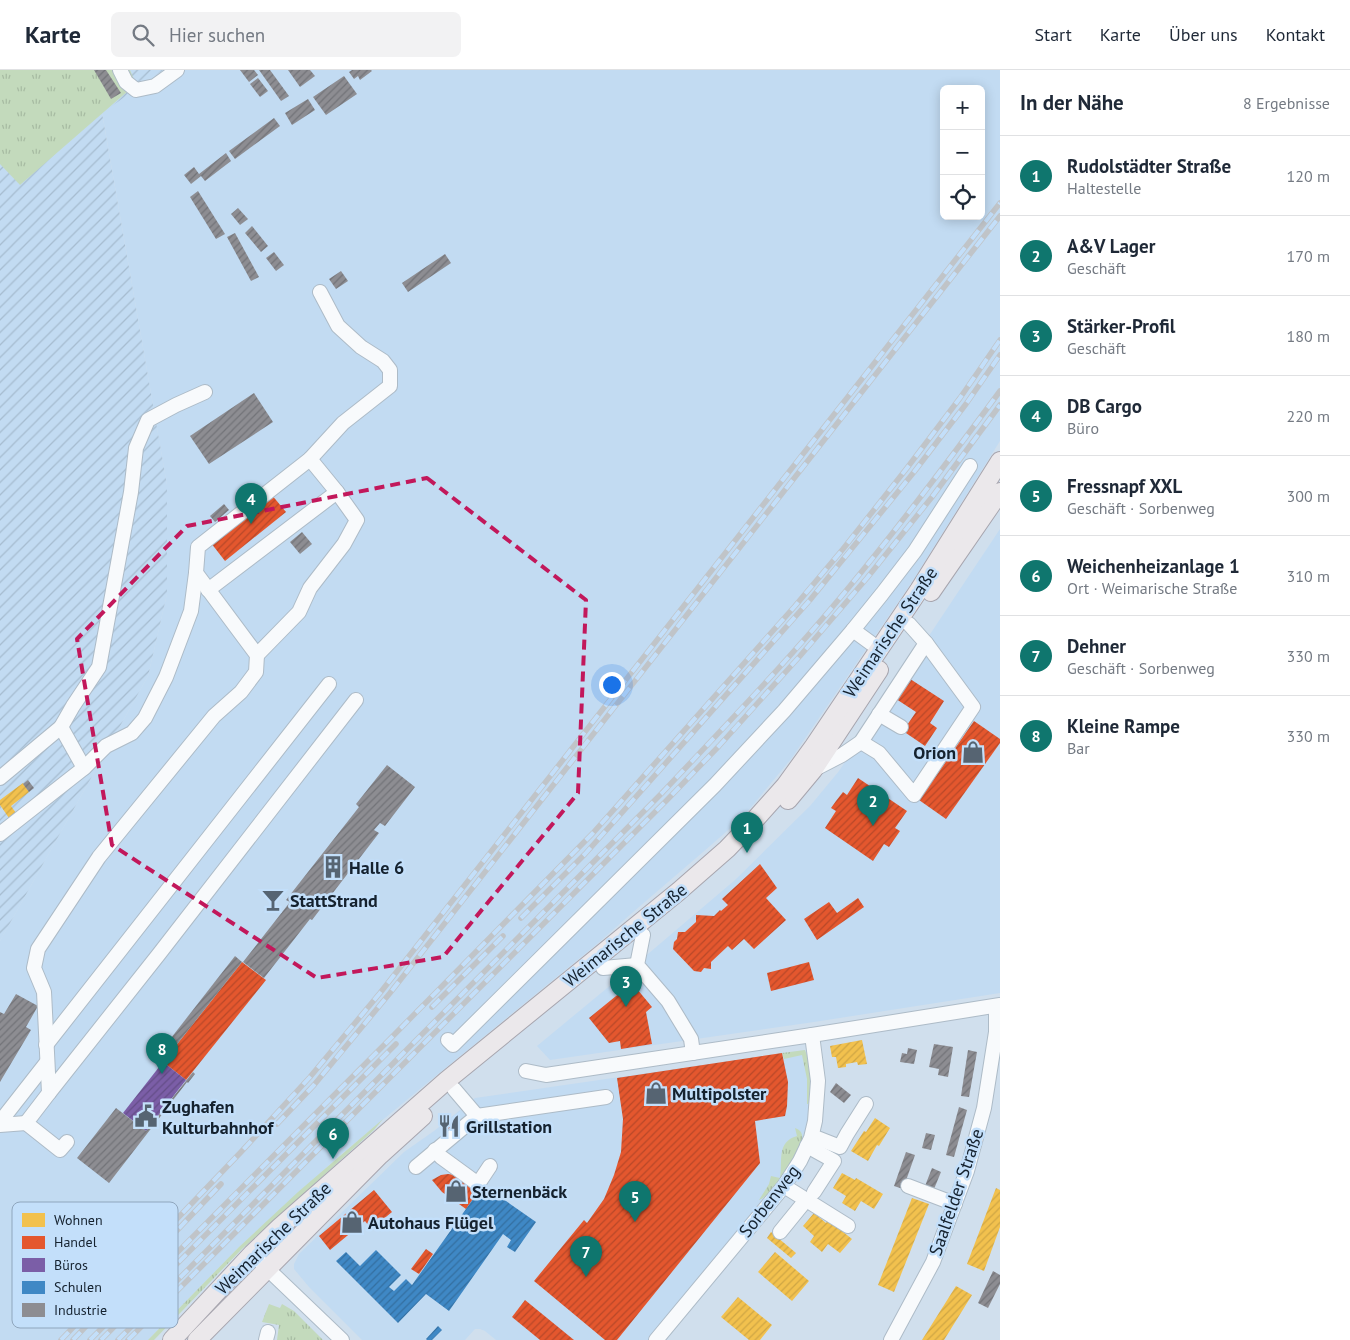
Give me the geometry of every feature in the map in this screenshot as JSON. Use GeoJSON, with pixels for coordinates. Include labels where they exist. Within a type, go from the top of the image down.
{"type":"FeatureCollection","features":[{"type":"Feature","properties":{"kind":"main road","name":"Weimarische Straße"},"geometry":{"type":"LineString","coordinates":[[172,1340],[252,1254],[280,1227],[412,1109],[679,891],[727,849],[751,824],[785,786],[814,746],[919,590],[1000,461]]}},
{"type":"Feature","properties":{"kind":"main road","name":"Weimarische Straße"},"geometry":{"type":"LineString","coordinates":[[197,1340],[380,1155],[415,1123],[686,899],[742,848],[813,770],[909,624],[999,494]]}},
{"type":"Feature","properties":{"kind":"street"},"geometry":{"type":"LineString","coordinates":[[120,70],[126,82],[136,90],[155,86],[177,70]]}},
{"type":"Feature","properties":{"kind":"street"},"geometry":{"type":"LineString","coordinates":[[0,834],[84,768],[106,746],[132,733],[145,718],[166,677],[192,611],[198,547],[310,459],[343,423],[390,386],[390,370],[382,361],[361,348],[338,326],[320,292]]}},
{"type":"Feature","properties":{"kind":"street"},"geometry":{"type":"LineString","coordinates":[[0,778],[61,727],[99,667],[131,492],[136,448],[148,420],[205,392]]}},
{"type":"Feature","properties":{"kind":"street"},"geometry":{"type":"LineString","coordinates":[[257,655],[299,612],[310,588],[344,544],[357,520],[310,459]]}},
{"type":"Feature","properties":{"kind":"street"},"geometry":{"type":"LineString","coordinates":[[448,1040],[453,1045],[715,785],[784,712],[853,630],[915,550],[970,466]]}},
{"type":"Feature","properties":{"kind":"street"},"geometry":{"type":"LineString","coordinates":[[208,590],[337,492]]}},
{"type":"Feature","properties":{"kind":"street"},"geometry":{"type":"LineString","coordinates":[[49,1093],[44,992],[34,968],[38,949],[99,858],[214,716],[241,692],[256,672],[257,655],[196,573]]}},
{"type":"Feature","properties":{"kind":"street"},"geometry":{"type":"LineString","coordinates":[[813,770],[842,755],[861,742],[926,643],[909,624]]}},
{"type":"Feature","properties":{"kind":"street"},"geometry":{"type":"LineString","coordinates":[[853,630],[880,649]]}},
{"type":"Feature","properties":{"kind":"street","name":"Weimarische Straße"},"geometry":{"type":"LineString","coordinates":[[861,742],[879,753],[914,795],[973,707],[926,643]]}},
{"type":"Feature","properties":{"kind":"street"},"geometry":{"type":"LineString","coordinates":[[45,1039],[329,684]]}},
{"type":"Feature","properties":{"kind":"street"},"geometry":{"type":"LineString","coordinates":[[26,1123],[356,700]]}},
{"type":"Feature","properties":{"kind":"street"},"geometry":{"type":"LineString","coordinates":[[879,714],[901,728]]}},
{"type":"Feature","properties":{"kind":"street"},"geometry":{"type":"LineString","coordinates":[[61,727],[84,768]]}},
{"type":"Feature","properties":{"kind":"street"},"geometry":{"type":"LineString","coordinates":[[637,965],[643,935]]}},
{"type":"Feature","properties":{"kind":"street"},"geometry":{"type":"LineString","coordinates":[[603,968],[637,965]]}},
{"type":"Feature","properties":{"kind":"street"},"geometry":{"type":"LineString","coordinates":[[637,965],[668,1001],[691,1039],[693,1053]]}},
{"type":"Feature","properties":{"kind":"street"},"geometry":{"type":"LineString","coordinates":[[45,1039],[78,991]]}},
{"type":"Feature","properties":{"kind":"street"},"geometry":{"type":"LineString","coordinates":[[526,1071],[546,1075],[812,1036],[998,1006]]}},
{"type":"Feature","properties":{"kind":"street","name":"Saalfelder Straße"},"geometry":{"type":"LineString","coordinates":[[891,1340],[933,1262],[967,1171],[984,1108],[996,1032],[998,1006]]}},
{"type":"Feature","properties":{"kind":"street","name":"Sorbenweg"},"geometry":{"type":"LineString","coordinates":[[656,1340],[784,1186],[800,1161],[815,1121],[818,1081],[812,1036]]}},
{"type":"Feature","properties":{"kind":"street"},"geometry":{"type":"LineString","coordinates":[[0,1124],[47,1062]]}},
{"type":"Feature","properties":{"kind":"street"},"geometry":{"type":"LineString","coordinates":[[454,1089],[477,1116]]}},
{"type":"Feature","properties":{"kind":"street"},"geometry":{"type":"LineString","coordinates":[[416,1167],[477,1116],[606,1097]]}},
{"type":"Feature","properties":{"kind":"street"},"geometry":{"type":"LineString","coordinates":[[809,1141],[840,1147],[866,1104]]}},
{"type":"Feature","properties":{"kind":"street"},"geometry":{"type":"LineString","coordinates":[[0,1124],[26,1123],[64,1146]]}},
{"type":"Feature","properties":{"kind":"street"},"geometry":{"type":"LineString","coordinates":[[780,1232],[810,1196],[834,1161],[809,1141]]}},
{"type":"Feature","properties":{"kind":"street"},"geometry":{"type":"LineString","coordinates":[[435,1150],[440,1157],[478,1184],[490,1166]]}},
{"type":"Feature","properties":{"kind":"street"},"geometry":{"type":"LineString","coordinates":[[784,1186],[810,1196],[848,1226]]}},
{"type":"Feature","properties":{"kind":"street"},"geometry":{"type":"LineString","coordinates":[[908,1186],[956,1204]]}},
{"type":"Feature","properties":{"kind":"street"},"geometry":{"type":"LineString","coordinates":[[252,1254],[342,1340]]}},
{"type":"Feature","properties":{"kind":"highlighted area"},"geometry":{"type":"Polygon","coordinates":[[[427,478],[586,600],[578,793],[443,957],[317,978],[112,845],[77,639],[187,526],[427,478]]]}},
{"type":"Feature","properties":{"kind":"shaded area"},"geometry":{"type":"Polygon","coordinates":[[[0,70],[163,70],[102,113],[167,485],[167,594],[148,676],[0,941],[0,70]]]}},
{"type":"Feature","properties":{"kind":"shaded area"},"geometry":{"type":"Polygon","coordinates":[[[163,70],[1000,70],[1000,441],[912,582],[791,759],[743,817],[597,944],[338,1157],[239,1247],[178,1309],[178,1202],[12,1202],[12,1328],[160,1328],[148,1340],[0,1340],[0,941],[148,676],[167,594],[167,485],[102,112],[163,70]]]}},
{"type":"Feature","properties":{"kind":"shaded area"},"geometry":{"type":"Polygon","coordinates":[[[1000,529],[1000,993],[550,1060],[537,1046],[735,880],[810,806],[839,771],[1000,529]]]}},
{"type":"Feature","properties":{"kind":"shaded area"},"geometry":{"type":"Polygon","coordinates":[[[805,1050],[808,1057],[811,1109],[808,1124],[798,1149],[775,1186],[648,1340],[496,1340],[485,1331],[475,1329],[465,1340],[362,1340],[309,1287],[294,1269],[294,1264],[299,1254],[404,1152],[475,1098],[805,1050]]]}},
{"type":"Feature","properties":{"kind":"green space"},"geometry":{"type":"Polygon","coordinates":[[[0,70],[130,70],[136,84],[20,185],[0,164],[0,70]]]}},
{"type":"Feature","properties":{"kind":"green space"},"geometry":{"type":"Polygon","coordinates":[[[805,1050],[811,1077],[811,1091],[808,1104],[807,1079],[802,1055],[784,1059],[782,1053],[805,1050]]]}},
{"type":"Feature","properties":{"kind":"green space"},"geometry":{"type":"Polygon","coordinates":[[[383,1119],[374,1130],[242,1249],[178,1315],[178,1309],[239,1247],[298,1192],[383,1119]]]}},
{"type":"Feature","properties":{"kind":"green space"},"geometry":{"type":"Polygon","coordinates":[[[795,1128],[800,1131],[802,1136],[796,1154],[777,1183],[759,1200],[769,1184],[771,1176],[780,1178],[783,1147],[790,1139],[797,1136],[795,1128]]]}},
{"type":"Feature","properties":{"kind":"green space"},"geometry":{"type":"Polygon","coordinates":[[[269,1304],[280,1308],[282,1304],[294,1311],[323,1340],[277,1340],[279,1325],[262,1322],[269,1304]]]}},
{"type":"Feature","properties":{"kind":"green space"},"geometry":{"type":"Polygon","coordinates":[[[160,1328],[166,1328],[154,1340],[148,1340],[160,1328]]]}},
{"type":"Feature","properties":{"kind":"building: Wohnen"},"geometry":{"type":"Polygon","coordinates":[[[23,783],[29,792],[11,806],[16,813],[9,818],[0,805],[0,800],[23,783]]]}},
{"type":"Feature","properties":{"kind":"building: Wohnen"},"geometry":{"type":"Polygon","coordinates":[[[862,1040],[867,1064],[858,1065],[857,1062],[838,1068],[836,1057],[832,1057],[830,1046],[862,1040]]]}},
{"type":"Feature","properties":{"kind":"building: Wohnen"},"geometry":{"type":"Polygon","coordinates":[[[875,1118],[890,1128],[868,1161],[851,1151],[875,1118]]]}},
{"type":"Feature","properties":{"kind":"building: Wohnen"},"geometry":{"type":"Polygon","coordinates":[[[842,1173],[855,1180],[856,1178],[883,1194],[874,1209],[861,1201],[855,1211],[842,1203],[846,1196],[833,1188],[842,1173]]]}},
{"type":"Feature","properties":{"kind":"building: Wohnen"},"geometry":{"type":"Polygon","coordinates":[[[996,1188],[1000,1190],[1000,1227],[984,1271],[967,1264],[996,1188]]]}},
{"type":"Feature","properties":{"kind":"building: Wohnen"},"geometry":{"type":"Polygon","coordinates":[[[912,1198],[929,1204],[894,1292],[878,1285],[912,1198]]]}},
{"type":"Feature","properties":{"kind":"building: Wohnen"},"geometry":{"type":"Polygon","coordinates":[[[814,1213],[826,1223],[828,1220],[852,1239],[840,1253],[828,1244],[822,1252],[810,1242],[814,1236],[803,1226],[814,1213]]]}},
{"type":"Feature","properties":{"kind":"building: Wohnen"},"geometry":{"type":"Polygon","coordinates":[[[771,1232],[796,1253],[791,1258],[767,1238],[771,1232]]]}},
{"type":"Feature","properties":{"kind":"building: Wohnen"},"geometry":{"type":"Polygon","coordinates":[[[775,1252],[809,1281],[792,1301],[758,1272],[775,1252]]]}},
{"type":"Feature","properties":{"kind":"building: Wohnen"},"geometry":{"type":"Polygon","coordinates":[[[956,1286],[972,1295],[944,1340],[922,1340],[956,1286]]]}},
{"type":"Feature","properties":{"kind":"building: Wohnen"},"geometry":{"type":"Polygon","coordinates":[[[738,1297],[772,1325],[760,1340],[749,1340],[721,1317],[738,1297]]]}},
{"type":"Feature","properties":{"kind":"building: Handel"},"geometry":{"type":"Polygon","coordinates":[[[271,494],[286,512],[225,561],[211,543],[271,494]]]}},
{"type":"Feature","properties":{"kind":"building: Handel"},"geometry":{"type":"Polygon","coordinates":[[[904,675],[944,701],[930,723],[937,728],[925,746],[903,731],[916,712],[890,695],[904,675]]]}},
{"type":"Feature","properties":{"kind":"building: Handel"},"geometry":{"type":"Polygon","coordinates":[[[974,721],[1000,739],[1000,743],[946,819],[919,800],[974,721]]]}},
{"type":"Feature","properties":{"kind":"building: Handel"},"geometry":{"type":"Polygon","coordinates":[[[858,778],[907,811],[895,828],[900,831],[889,847],[884,844],[873,861],[825,828],[836,811],[831,808],[843,792],[847,795],[858,778]]]}},
{"type":"Feature","properties":{"kind":"building: Handel"},"geometry":{"type":"Polygon","coordinates":[[[760,864],[777,888],[766,898],[786,920],[754,949],[744,939],[732,950],[728,946],[711,962],[711,969],[704,968],[701,972],[694,971],[673,949],[678,932],[685,932],[696,922],[696,915],[714,916],[721,911],[728,905],[722,899],[760,864]]]}},
{"type":"Feature","properties":{"kind":"building: Handel"},"geometry":{"type":"Polygon","coordinates":[[[858,898],[864,907],[817,940],[804,919],[829,902],[837,913],[858,898]]]}},
{"type":"Feature","properties":{"kind":"building: Handel"},"geometry":{"type":"Polygon","coordinates":[[[242,962],[266,980],[186,1080],[163,1062],[242,962]]]}},
{"type":"Feature","properties":{"kind":"building: Handel"},"geometry":{"type":"Polygon","coordinates":[[[809,962],[814,980],[771,991],[767,973],[809,962]]]}},
{"type":"Feature","properties":{"kind":"building: Handel"},"geometry":{"type":"Polygon","coordinates":[[[632,983],[652,1007],[646,1012],[652,1044],[621,1049],[620,1041],[609,1043],[589,1018],[632,983]]]}},
{"type":"Feature","properties":{"kind":"building: Handel"},"geometry":{"type":"Polygon","coordinates":[[[782,1053],[788,1082],[785,1116],[755,1121],[760,1163],[617,1340],[605,1340],[534,1281],[584,1220],[587,1223],[604,1199],[614,1175],[621,1152],[623,1119],[617,1078],[782,1053]]]}},
{"type":"Feature","properties":{"kind":"building: Handel"},"geometry":{"type":"Polygon","coordinates":[[[451,1120],[454,1124],[446,1131],[442,1127],[451,1120]]]}},
{"type":"Feature","properties":{"kind":"building: Handel"},"geometry":{"type":"Polygon","coordinates":[[[441,1175],[455,1175],[479,1190],[466,1209],[442,1192],[432,1180],[441,1175]]]}},
{"type":"Feature","properties":{"kind":"building: Handel"},"geometry":{"type":"Polygon","coordinates":[[[374,1190],[392,1212],[371,1229],[365,1221],[330,1250],[319,1236],[374,1190]]]}},
{"type":"Feature","properties":{"kind":"building: Handel"},"geometry":{"type":"Polygon","coordinates":[[[426,1249],[433,1254],[419,1274],[411,1269],[426,1249]]]}},
{"type":"Feature","properties":{"kind":"building: Handel"},"geometry":{"type":"Polygon","coordinates":[[[525,1300],[574,1340],[540,1340],[512,1317],[525,1300]]]}},
{"type":"Feature","properties":{"kind":"building: Büros"},"geometry":{"type":"Polygon","coordinates":[[[163,1062],[186,1080],[146,1131],[123,1113],[163,1062]]]}},
{"type":"Feature","properties":{"kind":"building: Schulen"},"geometry":{"type":"Polygon","coordinates":[[[483,1185],[536,1222],[515,1252],[507,1247],[511,1240],[503,1234],[449,1311],[426,1294],[398,1323],[336,1261],[346,1252],[360,1266],[376,1250],[401,1275],[389,1287],[394,1291],[406,1279],[412,1285],[483,1185]]]}},
{"type":"Feature","properties":{"kind":"building: Schulen"},"geometry":{"type":"Polygon","coordinates":[[[438,1326],[442,1330],[432,1340],[427,1340],[426,1339],[438,1326]]]}},
{"type":"Feature","properties":{"kind":"building: Industrie"},"geometry":{"type":"Polygon","coordinates":[[[94,70],[106,70],[121,93],[111,99],[94,70]]]}},
{"type":"Feature","properties":{"kind":"building: Industrie"},"geometry":{"type":"Polygon","coordinates":[[[240,70],[254,70],[258,75],[249,82],[240,70]]]}},
{"type":"Feature","properties":{"kind":"building: Industrie"},"geometry":{"type":"Polygon","coordinates":[[[259,70],[270,70],[289,96],[281,101],[259,70]]]}},
{"type":"Feature","properties":{"kind":"building: Industrie"},"geometry":{"type":"Polygon","coordinates":[[[288,70],[310,70],[315,76],[300,87],[288,70]]]}},
{"type":"Feature","properties":{"kind":"building: Industrie"},"geometry":{"type":"Polygon","coordinates":[[[352,70],[372,71],[360,80],[358,76],[354,79],[349,72],[352,70]]]}},
{"type":"Feature","properties":{"kind":"building: Industrie"},"geometry":{"type":"Polygon","coordinates":[[[344,76],[357,94],[326,115],[313,97],[344,76]]]}},
{"type":"Feature","properties":{"kind":"building: Industrie"},"geometry":{"type":"Polygon","coordinates":[[[258,78],[268,91],[260,97],[250,84],[258,78]]]}},
{"type":"Feature","properties":{"kind":"building: Industrie"},"geometry":{"type":"Polygon","coordinates":[[[308,99],[315,110],[292,125],[285,113],[308,99]]]}},
{"type":"Feature","properties":{"kind":"building: Industrie"},"geometry":{"type":"Polygon","coordinates":[[[274,118],[280,126],[235,159],[229,151],[274,118]]]}},
{"type":"Feature","properties":{"kind":"building: Industrie"},"geometry":{"type":"Polygon","coordinates":[[[226,153],[231,161],[205,181],[201,176],[191,184],[184,175],[194,167],[199,174],[226,153]]]}},
{"type":"Feature","properties":{"kind":"building: Industrie"},"geometry":{"type":"Polygon","coordinates":[[[198,191],[225,234],[216,239],[190,197],[198,191]]]}},
{"type":"Feature","properties":{"kind":"building: Industrie"},"geometry":{"type":"Polygon","coordinates":[[[238,208],[248,219],[240,225],[231,214],[238,208]]]}},
{"type":"Feature","properties":{"kind":"building: Industrie"},"geometry":{"type":"Polygon","coordinates":[[[252,226],[268,246],[261,252],[245,233],[252,226]]]}},
{"type":"Feature","properties":{"kind":"building: Industrie"},"geometry":{"type":"Polygon","coordinates":[[[235,233],[259,277],[251,281],[227,237],[235,233]]]}},
{"type":"Feature","properties":{"kind":"building: Industrie"},"geometry":{"type":"Polygon","coordinates":[[[274,252],[284,265],[276,271],[266,258],[274,252]]]}},
{"type":"Feature","properties":{"kind":"building: Industrie"},"geometry":{"type":"Polygon","coordinates":[[[445,254],[451,263],[408,292],[402,283],[445,254]]]}},
{"type":"Feature","properties":{"kind":"building: Industrie"},"geometry":{"type":"Polygon","coordinates":[[[341,271],[348,281],[336,289],[329,279],[341,271]]]}},
{"type":"Feature","properties":{"kind":"building: Industrie"},"geometry":{"type":"Polygon","coordinates":[[[254,393],[273,422],[209,464],[190,436],[254,393]]]}},
{"type":"Feature","properties":{"kind":"building: Industrie"},"geometry":{"type":"Polygon","coordinates":[[[224,504],[229,510],[215,522],[210,516],[224,504]]]}},
{"type":"Feature","properties":{"kind":"building: Industrie"},"geometry":{"type":"Polygon","coordinates":[[[302,532],[312,544],[300,554],[290,542],[302,532]]]}},
{"type":"Feature","properties":{"kind":"building: Industrie"},"geometry":{"type":"Polygon","coordinates":[[[387,765],[415,787],[385,826],[380,823],[374,830],[379,833],[312,920],[310,919],[264,978],[243,962],[290,902],[286,900],[359,807],[356,804],[387,765]]]}},
{"type":"Feature","properties":{"kind":"building: Industrie"},"geometry":{"type":"Polygon","coordinates":[[[28,780],[34,788],[29,792],[23,784],[28,780]]]}},
{"type":"Feature","properties":{"kind":"building: Industrie"},"geometry":{"type":"Polygon","coordinates":[[[235,956],[242,962],[163,1062],[157,1056],[235,956]]]}},
{"type":"Feature","properties":{"kind":"building: Industrie"},"geometry":{"type":"Polygon","coordinates":[[[16,994],[38,1006],[26,1027],[31,1030],[0,1082],[0,1012],[4,1014],[16,994]]]}},
{"type":"Feature","properties":{"kind":"building: Industrie"},"geometry":{"type":"Polygon","coordinates":[[[934,1044],[953,1047],[948,1077],[938,1075],[939,1069],[929,1067],[934,1044]]]}},
{"type":"Feature","properties":{"kind":"building: Industrie"},"geometry":{"type":"Polygon","coordinates":[[[908,1048],[917,1050],[914,1064],[900,1062],[902,1053],[907,1054],[908,1048]]]}},
{"type":"Feature","properties":{"kind":"building: Industrie"},"geometry":{"type":"Polygon","coordinates":[[[968,1050],[977,1052],[969,1097],[961,1096],[968,1050]]]}},
{"type":"Feature","properties":{"kind":"building: Industrie"},"geometry":{"type":"Polygon","coordinates":[[[193,1072],[195,1074],[109,1183],[77,1158],[116,1108],[146,1131],[193,1072]]]}},
{"type":"Feature","properties":{"kind":"building: Industrie"},"geometry":{"type":"Polygon","coordinates":[[[836,1083],[851,1095],[844,1103],[830,1092],[836,1083]]]}},
{"type":"Feature","properties":{"kind":"building: Industrie"},"geometry":{"type":"Polygon","coordinates":[[[959,1107],[967,1110],[954,1157],[946,1155],[959,1107]]]}},
{"type":"Feature","properties":{"kind":"building: Industrie"},"geometry":{"type":"Polygon","coordinates":[[[926,1133],[935,1135],[931,1150],[922,1148],[926,1133]]]}},
{"type":"Feature","properties":{"kind":"building: Industrie"},"geometry":{"type":"Polygon","coordinates":[[[906,1152],[915,1155],[903,1189],[894,1186],[906,1152]]]}},
{"type":"Feature","properties":{"kind":"building: Industrie"},"geometry":{"type":"Polygon","coordinates":[[[932,1168],[941,1172],[934,1189],[925,1186],[932,1168]]]}},
{"type":"Feature","properties":{"kind":"building: Industrie"},"geometry":{"type":"Polygon","coordinates":[[[993,1271],[1000,1275],[1000,1284],[988,1308],[978,1303],[993,1271]]]}},
{"type":"Feature","properties":{"kind":"railway"},"geometry":{"type":"LineString","coordinates":[[178,1218],[310,1077],[380,993],[1000,203]]}},
{"type":"Feature","properties":{"kind":"railway"},"geometry":{"type":"LineString","coordinates":[[277,1124],[314,1085],[390,993],[1000,216]]}},
{"type":"Feature","properties":{"kind":"railway"},"geometry":{"type":"LineString","coordinates":[[178,1252],[593,833],[795,606],[843,549],[960,398],[1000,340]]}},
{"type":"Feature","properties":{"kind":"railway"},"geometry":{"type":"LineString","coordinates":[[521,918],[585,854],[810,600],[914,472],[966,404],[1000,355]]}},
{"type":"Feature","properties":{"kind":"railway"},"geometry":{"type":"LineString","coordinates":[[178,1280],[662,793],[755,694],[801,644],[865,567],[924,493],[1000,391]]}},
{"type":"Feature","properties":{"kind":"railway"},"geometry":{"type":"LineString","coordinates":[[178,1290],[719,746],[867,578],[932,497],[1000,405]]}},
{"type":"Feature","properties":{"kind":"railway"},"geometry":{"type":"LineString","coordinates":[[432,1007],[503,936]]}},
{"type":"Feature","properties":{"kind":"railway"},"geometry":{"type":"LineString","coordinates":[[178,1263],[396,1044]]}},
{"type":"Feature","properties":{"kind":"railway"},"geometry":{"type":"LineString","coordinates":[[178,1229],[221,1184]]}},
{"type":"Feature","properties":{"kind":"railway"},"geometry":{"type":"LineString","coordinates":[[61,1340],[72,1328]]}},
{"type":"Feature","properties":{"kind":"railway"},"geometry":{"type":"LineString","coordinates":[[73,1340],[84,1328]]}},
{"type":"Feature","properties":{"kind":"railway"},"geometry":{"type":"LineString","coordinates":[[90,1340],[102,1328]]}},
{"type":"Feature","properties":{"kind":"railway"},"geometry":{"type":"LineString","coordinates":[[101,1340],[113,1328]]}},
{"type":"Feature","properties":{"kind":"railway"},"geometry":{"type":"LineString","coordinates":[[118,1340],[130,1328]]}},
{"type":"Feature","properties":{"kind":"railway"},"geometry":{"type":"LineString","coordinates":[[128,1340],[140,1328]]}},
{"type":"Feature","properties":{"kind":"place","name":"DB Cargo"},"geometry":{"type":"Point","coordinates":[251,524]}},
{"type":"Feature","properties":{"kind":"place","name":"Orion"},"geometry":{"type":"Point","coordinates":[973,752]}},
{"type":"Feature","properties":{"kind":"place","name":"A&V Lager"},"geometry":{"type":"Point","coordinates":[873,826]}},
{"type":"Feature","properties":{"kind":"place","name":"Rudolstädter Straße"},"geometry":{"type":"Point","coordinates":[747,853]}},
{"type":"Feature","properties":{"kind":"place","name":"Halle 6"},"geometry":{"type":"Point","coordinates":[333,867]}},
{"type":"Feature","properties":{"kind":"place","name":"StattStrand"},"geometry":{"type":"Point","coordinates":[273,900]}},
{"type":"Feature","properties":{"kind":"place","name":"Stärker-Profil"},"geometry":{"type":"Point","coordinates":[626,1007]}},
{"type":"Feature","properties":{"kind":"place","name":"Kleine Rampe"},"geometry":{"type":"Point","coordinates":[162,1074]}},
{"type":"Feature","properties":{"kind":"place","name":"Multipolster"},"geometry":{"type":"Point","coordinates":[656,1093]}},
{"type":"Feature","properties":{"kind":"place","name":"Zughafen Kulturbahnhof"},"geometry":{"type":"Point","coordinates":[146,1116]}},
{"type":"Feature","properties":{"kind":"place","name":"Grillstation"},"geometry":{"type":"Point","coordinates":[449,1126]}},
{"type":"Feature","properties":{"kind":"place","name":"Weichenheizanlage 1"},"geometry":{"type":"Point","coordinates":[333,1159]}},
{"type":"Feature","properties":{"kind":"place","name":"Sternenbäck"},"geometry":{"type":"Point","coordinates":[456,1191]}},
{"type":"Feature","properties":{"kind":"place","name":"Autohaus Flügel"},"geometry":{"type":"Point","coordinates":[352,1222]}},
{"type":"Feature","properties":{"kind":"place","name":"Fressnapf XXL"},"geometry":{"type":"Point","coordinates":[635,1222]}},
{"type":"Feature","properties":{"kind":"place","name":"Dehner"},"geometry":{"type":"Point","coordinates":[586,1277]}}]}
